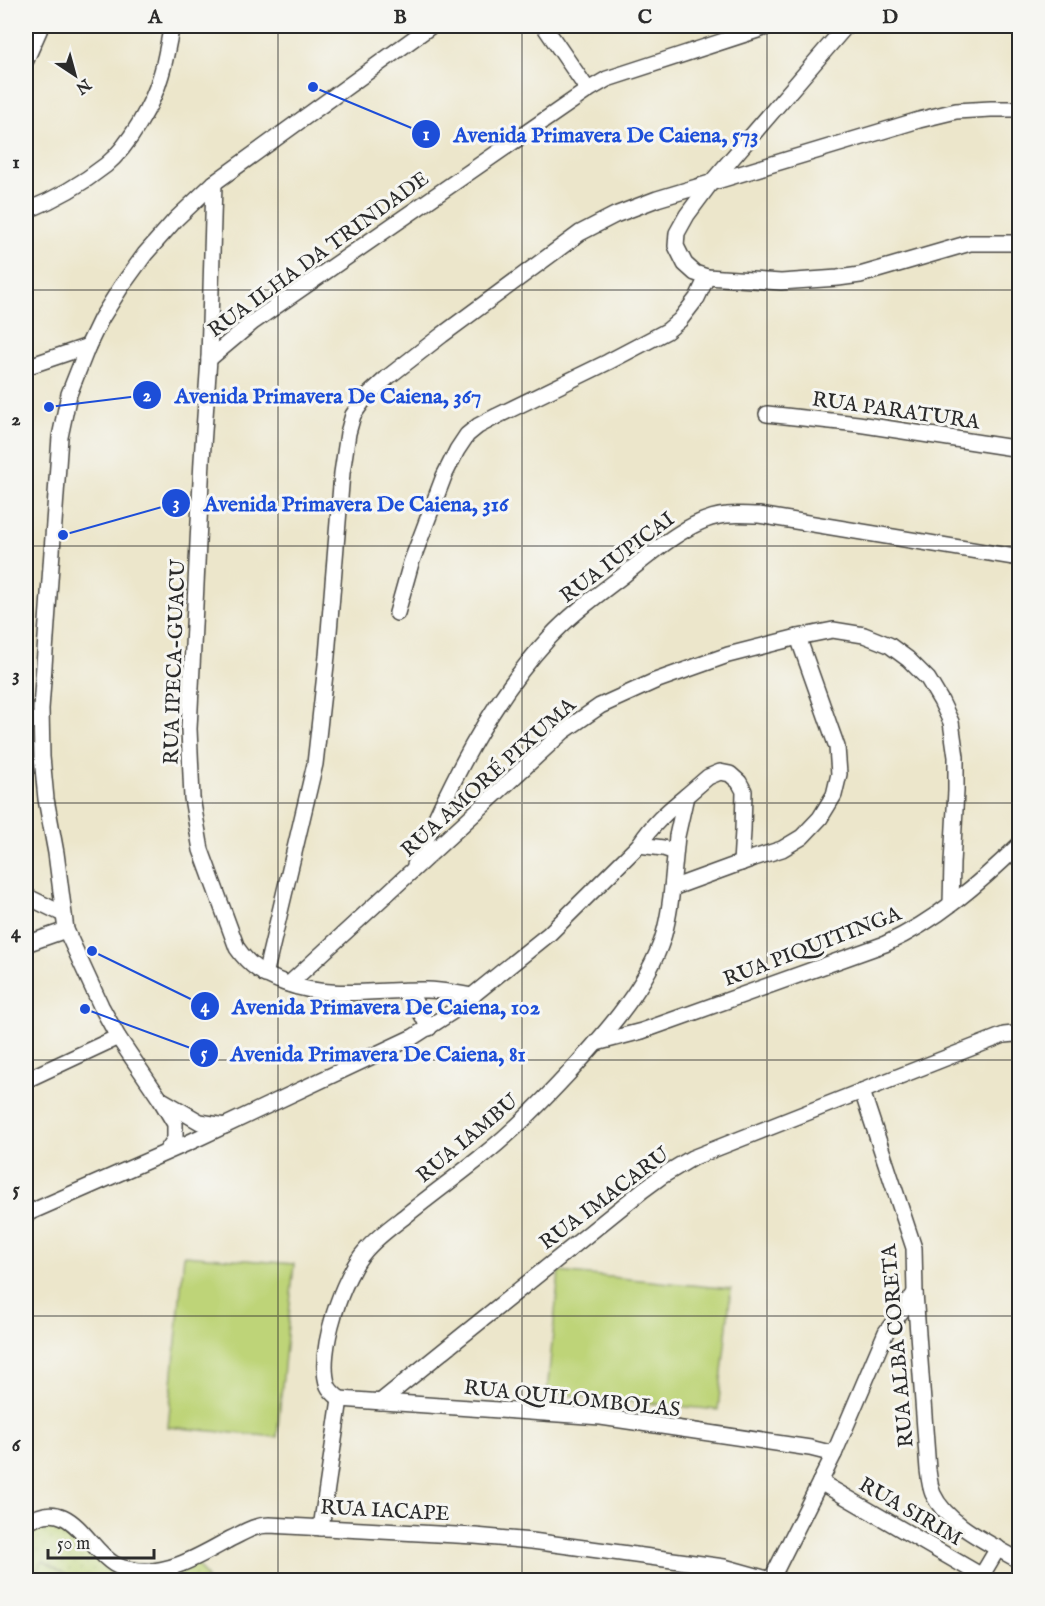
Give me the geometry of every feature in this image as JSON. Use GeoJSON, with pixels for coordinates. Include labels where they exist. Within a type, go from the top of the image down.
{"type":"FeatureCollection","features":[{"type":"Feature","properties":{"kind":"street"},"geometry":{"type":"LineString","coordinates":[[26,211],[78,183],[106,165],[120,151],[138,127],[161,77],[172,26]]}},
{"type":"Feature","properties":{"kind":"street"},"geometry":{"type":"LineString","coordinates":[[166,1152],[175,1139],[175,1124],[118,1037],[66,930],[46,799],[41,709],[60,437],[69,394],[101,319],[145,254],[176,219],[214,183],[430,26]]}},
{"type":"Feature","properties":{"kind":"street"},"geometry":{"type":"LineString","coordinates":[[544,26],[588,90]]}},
{"type":"Feature","properties":{"kind":"street","name":"RUA ILHA DA TRINDADE"},"geometry":{"type":"LineString","coordinates":[[209,359],[253,322],[588,90],[607,80],[770,26]]}},
{"type":"Feature","properties":{"kind":"street"},"geometry":{"type":"LineString","coordinates":[[846,26],[687,215],[677,233],[675,246],[685,264],[695,273],[707,277],[782,282],[860,275],[970,243],[1020,243]]}},
{"type":"Feature","properties":{"kind":"street"},"geometry":{"type":"LineString","coordinates":[[26,60],[38,28]]}},
{"type":"Feature","properties":{"kind":"street"},"geometry":{"type":"LineString","coordinates":[[265,975],[315,764],[327,656],[342,473],[353,415],[364,398],[442,334],[580,233],[615,215],[657,199],[919,120],[957,111],[1020,110]]}},
{"type":"Feature","properties":{"kind":"street","name":"RUA IPECA-GUACU"},"geometry":{"type":"LineString","coordinates":[[214,183],[209,359],[190,717],[192,798],[201,850],[237,948],[246,961],[265,975],[300,989],[326,993],[428,990],[473,996]]}},
{"type":"Feature","properties":{"kind":"street"},"geometry":{"type":"LineString","coordinates":[[397,613],[411,563],[444,476],[467,435],[497,416],[667,331],[680,320],[697,298],[707,277]]}},
{"type":"Feature","properties":{"kind":"street"},"geometry":{"type":"LineString","coordinates":[[26,367],[88,346]]}},
{"type":"Feature","properties":{"kind":"street","name":"RUA PARATURA"},"geometry":{"type":"LineString","coordinates":[[767,414],[858,424],[1020,449]]}},
{"type":"Feature","properties":{"kind":"street","name":"RUA IUPICAI"},"geometry":{"type":"LineString","coordinates":[[412,872],[436,817],[484,725],[529,660],[554,633],[600,593],[663,545],[702,521],[725,515],[759,515],[1020,558]]}},
{"type":"Feature","properties":{"kind":"street","name":"RUA AMORÉ PIXUMA"},"geometry":{"type":"LineString","coordinates":[[289,984],[564,732],[600,706],[655,681],[728,655],[833,630],[864,635],[889,645],[908,659],[928,679],[951,722],[956,757],[951,904]]}},
{"type":"Feature","properties":{"kind":"street"},"geometry":{"type":"LineString","coordinates":[[672,888],[782,849],[802,837],[820,818],[834,795],[839,774],[837,747],[798,637]]}},
{"type":"Feature","properties":{"kind":"street"},"geometry":{"type":"LineString","coordinates":[[26,1214],[225,1126],[429,1028],[473,996],[549,934],[639,845],[663,814],[708,777],[720,772],[730,774],[740,782],[744,791],[741,863]]}},
{"type":"Feature","properties":{"kind":"street","name":"RUA IAMBU"},"geometry":{"type":"LineString","coordinates":[[340,1399],[329,1388],[326,1378],[327,1342],[337,1304],[354,1265],[388,1229],[508,1136],[543,1101],[619,1016],[646,973],[660,945],[671,901],[679,824],[686,796]]}},
{"type":"Feature","properties":{"kind":"street","name":"RUA PIQUITINGA"},"geometry":{"type":"LineString","coordinates":[[596,1043],[642,1031],[885,944],[909,933],[938,915],[1002,862],[1020,844]]}},
{"type":"Feature","properties":{"kind":"street"},"geometry":{"type":"LineString","coordinates":[[639,845],[675,852]]}},
{"type":"Feature","properties":{"kind":"street"},"geometry":{"type":"LineString","coordinates":[[26,896],[63,914]]}},
{"type":"Feature","properties":{"kind":"street"},"geometry":{"type":"LineString","coordinates":[[26,944],[66,930]]}},
{"type":"Feature","properties":{"kind":"street"},"geometry":{"type":"LineString","coordinates":[[409,991],[429,1028]]}},
{"type":"Feature","properties":{"kind":"street","name":"RUA IMACARU"},"geometry":{"type":"LineString","coordinates":[[380,1402],[662,1176],[692,1158],[1004,1035],[1020,1036]]}},
{"type":"Feature","properties":{"kind":"street"},"geometry":{"type":"LineString","coordinates":[[26,1080],[118,1037]]}},
{"type":"Feature","properties":{"kind":"street","name":"RUA ALBA CORETA"},"geometry":{"type":"LineString","coordinates":[[862,1091],[914,1248],[927,1470],[933,1493],[942,1509],[953,1520],[1020,1561]]}},
{"type":"Feature","properties":{"kind":"street"},"geometry":{"type":"LineString","coordinates":[[160,1099],[200,1122],[225,1126]]}},
{"type":"Feature","properties":{"kind":"street"},"geometry":{"type":"LineString","coordinates":[[771,1580],[834,1454],[886,1332],[915,1293]]}},
{"type":"Feature","properties":{"kind":"street"},"geometry":{"type":"LineString","coordinates":[[886,1332],[904,1324],[918,1331]]}},
{"type":"Feature","properties":{"kind":"street"},"geometry":{"type":"LineString","coordinates":[[321,1528],[340,1399]]}},
{"type":"Feature","properties":{"kind":"street","name":"RUA QUILOMBOLAS"},"geometry":{"type":"LineString","coordinates":[[340,1399],[601,1417],[810,1448],[834,1454]]}},
{"type":"Feature","properties":{"kind":"street","name":"RUA SIRIM"},"geometry":{"type":"LineString","coordinates":[[820,1482],[980,1578]]}},
{"type":"Feature","properties":{"kind":"street","name":"RUA IACAPE"},"geometry":{"type":"LineString","coordinates":[[26,1524],[41,1515],[60,1516],[81,1529],[115,1564],[139,1572],[155,1571],[177,1565],[262,1525],[475,1536],[542,1542],[724,1567],[771,1580]]}},
{"type":"Feature","properties":{"kind":"street"},"geometry":{"type":"LineString","coordinates":[[980,1578],[998,1548]]}},
{"type":"Feature","properties":{"kind":"green space"},"geometry":{"type":"Polygon","coordinates":[[[184,1255],[294,1264],[277,1437],[168,1427],[184,1255]]]}},
{"type":"Feature","properties":{"kind":"green space"},"geometry":{"type":"Polygon","coordinates":[[[559,1272],[731,1289],[718,1410],[547,1393],[559,1272]]]}},
{"type":"Feature","properties":{"kind":"green space"},"geometry":{"type":"Polygon","coordinates":[[[49,1522],[73,1533],[106,1564],[197,1564],[208,1580],[26,1580],[26,1532],[37,1523],[49,1522]]]}},
{"type":"Feature","properties":{"kind":"green space"},"geometry":{"type":"Polygon","coordinates":[[[43,1561],[75,1580],[31,1580],[43,1561]]]}},
{"type":"Feature","properties":{"kind":"place","name":"Avenida Primavera De Caiena, 573"},"geometry":{"type":"Point","coordinates":[313,87]}},
{"type":"Feature","properties":{"kind":"place","name":"Avenida Primavera De Caiena, 367"},"geometry":{"type":"Point","coordinates":[49,407]}},
{"type":"Feature","properties":{"kind":"place","name":"Avenida Primavera De Caiena, 316"},"geometry":{"type":"Point","coordinates":[63,535]}},
{"type":"Feature","properties":{"kind":"place","name":"Avenida Primavera De Caiena, 102"},"geometry":{"type":"Point","coordinates":[92,951]}},
{"type":"Feature","properties":{"kind":"place","name":"Avenida Primavera De Caiena, 81"},"geometry":{"type":"Point","coordinates":[85,1009]}}]}
